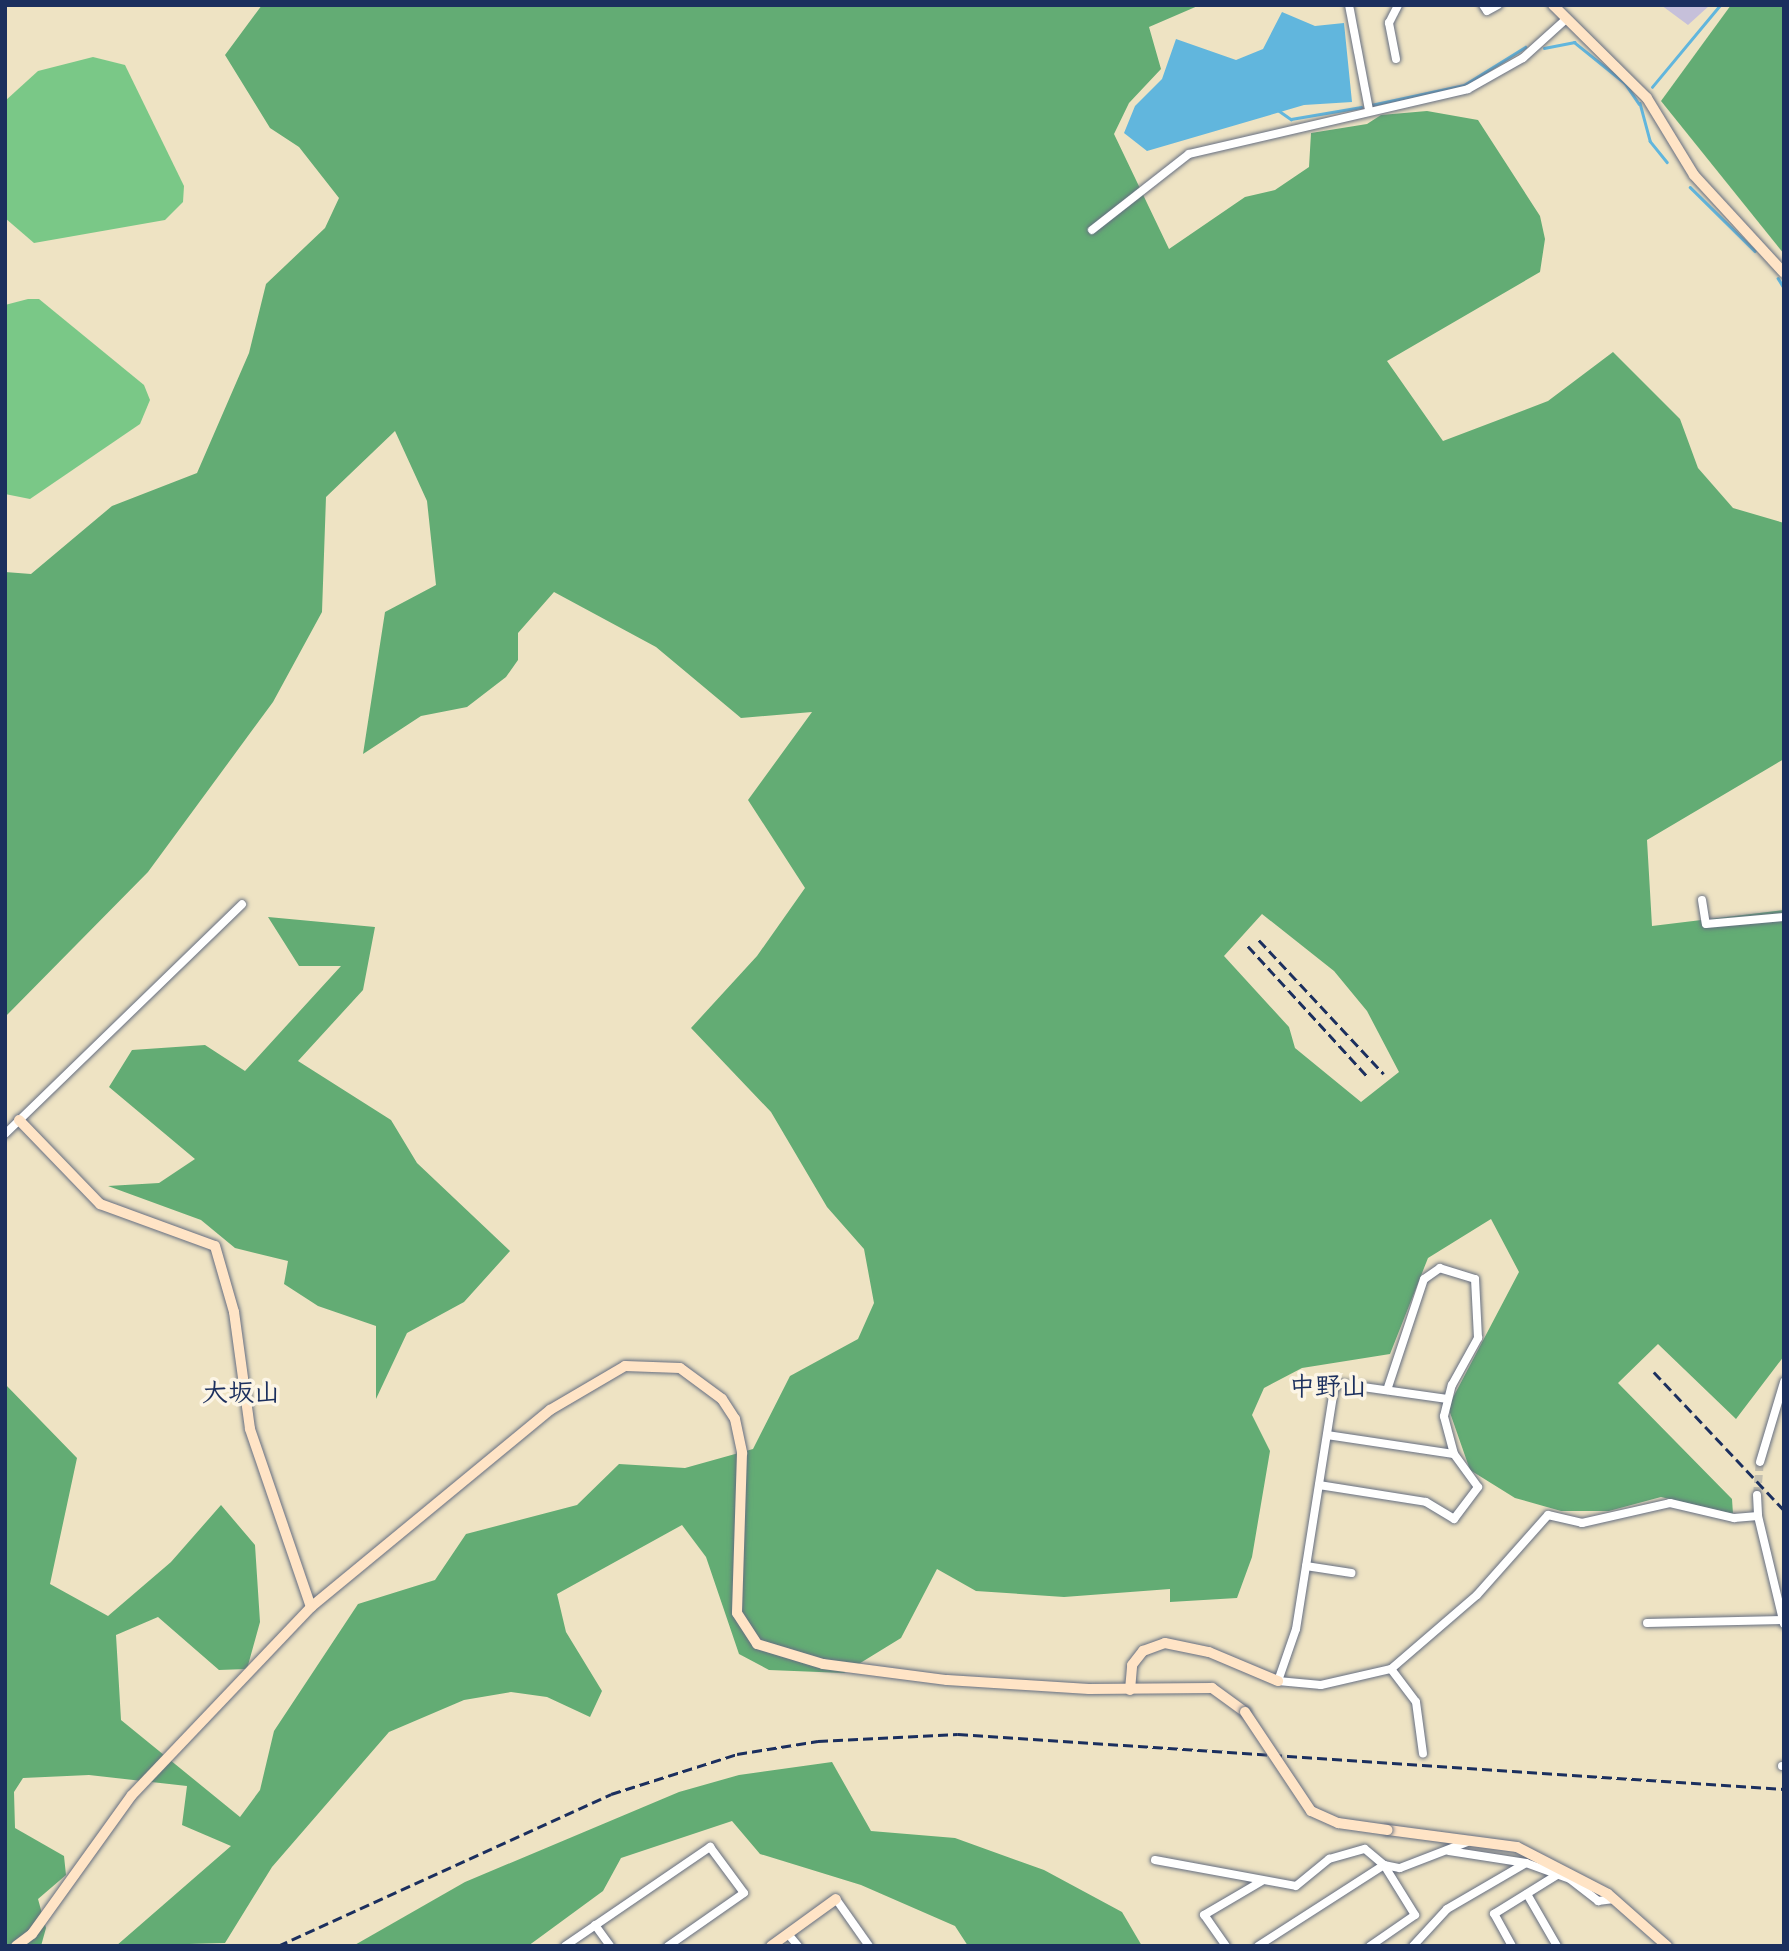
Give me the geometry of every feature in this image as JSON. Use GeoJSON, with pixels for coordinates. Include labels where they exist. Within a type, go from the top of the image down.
{"type":"FeatureCollection","features":[{"type":"Feature","properties":{"kind":"street"},"geometry":{"type":"LineString","coordinates":[[1349,5],[1370,110]]}},
{"type":"Feature","properties":{"kind":"street"},"geometry":{"type":"LineString","coordinates":[[1396,59],[1389,23],[1398,5]]}},
{"type":"Feature","properties":{"kind":"street"},"geometry":{"type":"LineString","coordinates":[[1483,5],[1487,11],[1499,5]]}},
{"type":"Feature","properties":{"kind":"street"},"geometry":{"type":"LineString","coordinates":[[1553,5],[1564,21],[1623,71],[1694,175],[1784,273]]}},
{"type":"Feature","properties":{"kind":"street"},"geometry":{"type":"LineString","coordinates":[[1092,230],[1189,154],[1468,89],[1523,58],[1564,21]]}},
{"type":"Feature","properties":{"kind":"street"},"geometry":{"type":"LineString","coordinates":[[1702,900],[1706,924],[1784,917]]}},
{"type":"Feature","properties":{"kind":"street"},"geometry":{"type":"LineString","coordinates":[[5,1134],[242,904]]}},
{"type":"Feature","properties":{"kind":"street"},"geometry":{"type":"LineString","coordinates":[[19,1120],[100,1204],[215,1246],[234,1312],[250,1429],[311,1607]]}},
{"type":"Feature","properties":{"kind":"street"},"geometry":{"type":"LineString","coordinates":[[1319,1485],[1426,1502],[1454,1519],[1478,1487],[1454,1454],[1444,1416],[1447,1399],[1476,1345],[1478,1314],[1475,1279],[1440,1268],[1424,1279],[1387,1390]]}},
{"type":"Feature","properties":{"kind":"street"},"geometry":{"type":"LineString","coordinates":[[16,1946],[38,1925],[132,1795],[311,1607],[550,1410],[601,1375],[652,1362],[700,1380],[735,1419],[742,1453],[737,1613],[757,1644],[878,1672],[1129,1690],[1212,1688],[1245,1712],[1311,1811],[1338,1823],[1480,1837],[1517,1847],[1614,1899],[1667,1946]]}},
{"type":"Feature","properties":{"kind":"street"},"geometry":{"type":"LineString","coordinates":[[1760,1462],[1784,1382]]}},
{"type":"Feature","properties":{"kind":"street"},"geometry":{"type":"LineString","coordinates":[[1278,1681],[1306,1566],[1335,1383],[1447,1399]]}},
{"type":"Feature","properties":{"kind":"street"},"geometry":{"type":"LineString","coordinates":[[1327,1435],[1454,1454]]}},
{"type":"Feature","properties":{"kind":"street"},"geometry":{"type":"LineString","coordinates":[[1647,1623],[1783,1622],[1758,1516],[1757,1495]]}},
{"type":"Feature","properties":{"kind":"street"},"geometry":{"type":"LineString","coordinates":[[1129,1690],[1137,1658],[1165,1643],[1209,1652],[1278,1681],[1321,1685],[1391,1669],[1477,1595],[1548,1515],[1582,1523],[1670,1503],[1734,1518],[1758,1516]]}},
{"type":"Feature","properties":{"kind":"street"},"geometry":{"type":"LineString","coordinates":[[1306,1566],[1350,1573]]}},
{"type":"Feature","properties":{"kind":"street"},"geometry":{"type":"LineString","coordinates":[[1391,1669],[1416,1702],[1423,1754]]}},
{"type":"Feature","properties":{"kind":"street"},"geometry":{"type":"LineString","coordinates":[[1258,1946],[1384,1865],[1400,1868],[1480,1837]]}},
{"type":"Feature","properties":{"kind":"street"},"geometry":{"type":"LineString","coordinates":[[565,1946],[710,1847],[744,1893],[668,1946]]}},
{"type":"Feature","properties":{"kind":"street"},"geometry":{"type":"LineString","coordinates":[[1155,1860],[1296,1886],[1329,1859],[1365,1849],[1384,1865],[1415,1915],[1370,1946]]}},
{"type":"Feature","properties":{"kind":"street"},"geometry":{"type":"LineString","coordinates":[[1449,1851],[1526,1863],[1557,1875],[1598,1902],[1614,1899]]}},
{"type":"Feature","properties":{"kind":"street"},"geometry":{"type":"LineString","coordinates":[[1413,1946],[1447,1909],[1526,1863]]}},
{"type":"Feature","properties":{"kind":"street"},"geometry":{"type":"LineString","coordinates":[[1512,1946],[1494,1914],[1557,1875]]}},
{"type":"Feature","properties":{"kind":"street"},"geometry":{"type":"LineString","coordinates":[[1226,1946],[1204,1915],[1262,1881]]}},
{"type":"Feature","properties":{"kind":"street"},"geometry":{"type":"LineString","coordinates":[[1527,1894],[1557,1946]]}},
{"type":"Feature","properties":{"kind":"street"},"geometry":{"type":"LineString","coordinates":[[771,1946],[836,1899],[869,1946]]}},
{"type":"Feature","properties":{"kind":"street"},"geometry":{"type":"LineString","coordinates":[[595,1925],[610,1946]]}},
{"type":"Feature","properties":{"kind":"street"},"geometry":{"type":"LineString","coordinates":[[788,1934],[798,1946]]}},
{"type":"Feature","properties":{"kind":"shaded area"},"geometry":{"type":"Polygon","coordinates":[[[1661,5],[1710,5],[1688,25],[1661,5]]]}},
{"type":"Feature","properties":{"kind":"green space"},"geometry":{"type":"Polygon","coordinates":[[[262,5],[1200,5],[1149,27],[1161,69],[1129,103],[1114,134],[1169,249],[1245,197],[1275,190],[1309,167],[1311,133],[1367,124],[1381,115],[1427,111],[1478,120],[1540,216],[1545,239],[1540,272],[1387,361],[1443,441],[1548,401],[1613,352],[1680,419],[1698,468],[1733,508],[1784,523],[1784,759],[1647,840],[1652,926],[1784,910],[1784,1356],[1736,1419],[1658,1344],[1618,1383],[1732,1499],[1733,1514],[1661,1497],[1609,1511],[1561,1511],[1515,1498],[1470,1470],[1448,1407],[1519,1272],[1491,1219],[1428,1258],[1390,1354],[1302,1368],[1264,1388],[1252,1415],[1270,1451],[1252,1557],[1237,1598],[1170,1602],[1170,1589],[1064,1597],[976,1591],[937,1569],[901,1638],[844,1673],[769,1670],[739,1654],[706,1557],[682,1525],[557,1594],[566,1632],[602,1691],[590,1717],[547,1697],[511,1692],[464,1700],[389,1732],[272,1867],[225,1943],[116,1946],[231,1846],[182,1825],[187,1786],[89,1775],[23,1778],[14,1792],[15,1828],[64,1856],[66,1875],[38,1899],[46,1928],[41,1946],[5,1946],[5,1384],[77,1458],[50,1584],[108,1616],[171,1562],[221,1505],[255,1545],[260,1622],[247,1669],[219,1670],[158,1617],[116,1635],[121,1720],[240,1817],[260,1790],[274,1731],[358,1604],[435,1580],[466,1534],[577,1505],[619,1464],[685,1468],[753,1449],[790,1376],[858,1339],[874,1303],[864,1249],[827,1207],[771,1112],[691,1028],[757,956],[805,888],[748,800],[812,712],[741,718],[656,647],[554,592],[518,633],[518,660],[506,677],[467,707],[421,716],[363,754],[385,612],[436,585],[427,501],[395,431],[326,497],[322,612],[273,702],[148,872],[5,1017],[5,572],[31,574],[112,506],[197,473],[249,353],[266,284],[325,228],[339,198],[299,147],[270,128],[225,55],[262,5]],[[1262,914],[1224,956],[1289,1027],[1295,1048],[1361,1102],[1399,1072],[1367,1011],[1334,971],[1262,914]]]}},
{"type":"Feature","properties":{"kind":"green space"},"geometry":{"type":"Polygon","coordinates":[[[1731,5],[1784,5],[1784,254],[1661,101],[1731,5]]]}},
{"type":"Feature","properties":{"kind":"green space"},"geometry":{"type":"Polygon","coordinates":[[[93,57],[125,65],[184,186],[183,202],[165,220],[34,243],[5,218],[5,101],[38,71],[93,57]]]}},
{"type":"Feature","properties":{"kind":"green space"},"geometry":{"type":"Polygon","coordinates":[[[39,299],[144,385],[150,400],[140,424],[30,499],[5,494],[5,305],[39,299]]]}},
{"type":"Feature","properties":{"kind":"green space"},"geometry":{"type":"Polygon","coordinates":[[[268,917],[375,927],[363,990],[298,1061],[391,1120],[417,1163],[510,1251],[464,1302],[407,1333],[376,1399],[376,1326],[318,1306],[284,1284],[288,1261],[235,1248],[201,1220],[108,1186],[159,1183],[195,1159],[109,1087],[132,1050],[205,1045],[245,1071],[341,966],[299,966],[268,917]]]}},
{"type":"Feature","properties":{"kind":"green space"},"geometry":{"type":"Polygon","coordinates":[[[832,1762],[871,1831],[955,1838],[1044,1870],[1122,1912],[1142,1946],[968,1946],[955,1926],[861,1885],[760,1854],[732,1821],[621,1858],[603,1891],[528,1946],[353,1946],[465,1882],[679,1792],[739,1775],[832,1762]]]}},
{"type":"Feature","properties":{"kind":"water"},"geometry":{"type":"Polygon","coordinates":[[[1282,12],[1315,26],[1344,23],[1352,102],[1304,105],[1147,151],[1124,133],[1135,106],[1162,79],[1176,39],[1236,60],[1263,49],[1282,12]]]}},
{"type":"Feature","properties":{"kind":"waterway"},"geometry":{"type":"LineString","coordinates":[[1652,87],[1720,5]]}},
{"type":"Feature","properties":{"kind":"waterway"},"geometry":{"type":"LineString","coordinates":[[1544,48],[1574,42],[1625,83],[1639,104]]}},
{"type":"Feature","properties":{"kind":"waterway"},"geometry":{"type":"LineString","coordinates":[[1371,105],[1464,85],[1525,47]]}},
{"type":"Feature","properties":{"kind":"waterway"},"geometry":{"type":"LineString","coordinates":[[1640,103],[1650,141],[1667,162]]}},
{"type":"Feature","properties":{"kind":"waterway"},"geometry":{"type":"LineString","coordinates":[[1278,110],[1291,119],[1361,107]]}},
{"type":"Feature","properties":{"kind":"waterway"},"geometry":{"type":"LineString","coordinates":[[1690,187],[1755,251]]}},
{"type":"Feature","properties":{"kind":"waterway"},"geometry":{"type":"LineString","coordinates":[[1778,278],[1784,288]]}},
{"type":"Feature","properties":{"kind":"tunnel"},"geometry":{"type":"LineString","coordinates":[[1757,1495],[1760,1462]]}},
{"type":"Feature","properties":{"kind":"railway"},"geometry":{"type":"LineString","coordinates":[[1259,940],[1384,1074]]}},
{"type":"Feature","properties":{"kind":"railway"},"geometry":{"type":"LineString","coordinates":[[1248,946],[1369,1078]]}},
{"type":"Feature","properties":{"kind":"railway"},"geometry":{"type":"LineString","coordinates":[[1654,1372],[1784,1510]]}},
{"type":"Feature","properties":{"kind":"railway"},"geometry":{"type":"LineString","coordinates":[[278,1946],[611,1794],[737,1754],[818,1741],[958,1734],[1784,1789]]}},
{"type":"Feature","properties":{"kind":"district","name":"中野山"},"geometry":{"type":"Point","coordinates":[1328,1387]}},
{"type":"Feature","properties":{"kind":"district","name":"大坂山"},"geometry":{"type":"Point","coordinates":[241,1393]}}]}
